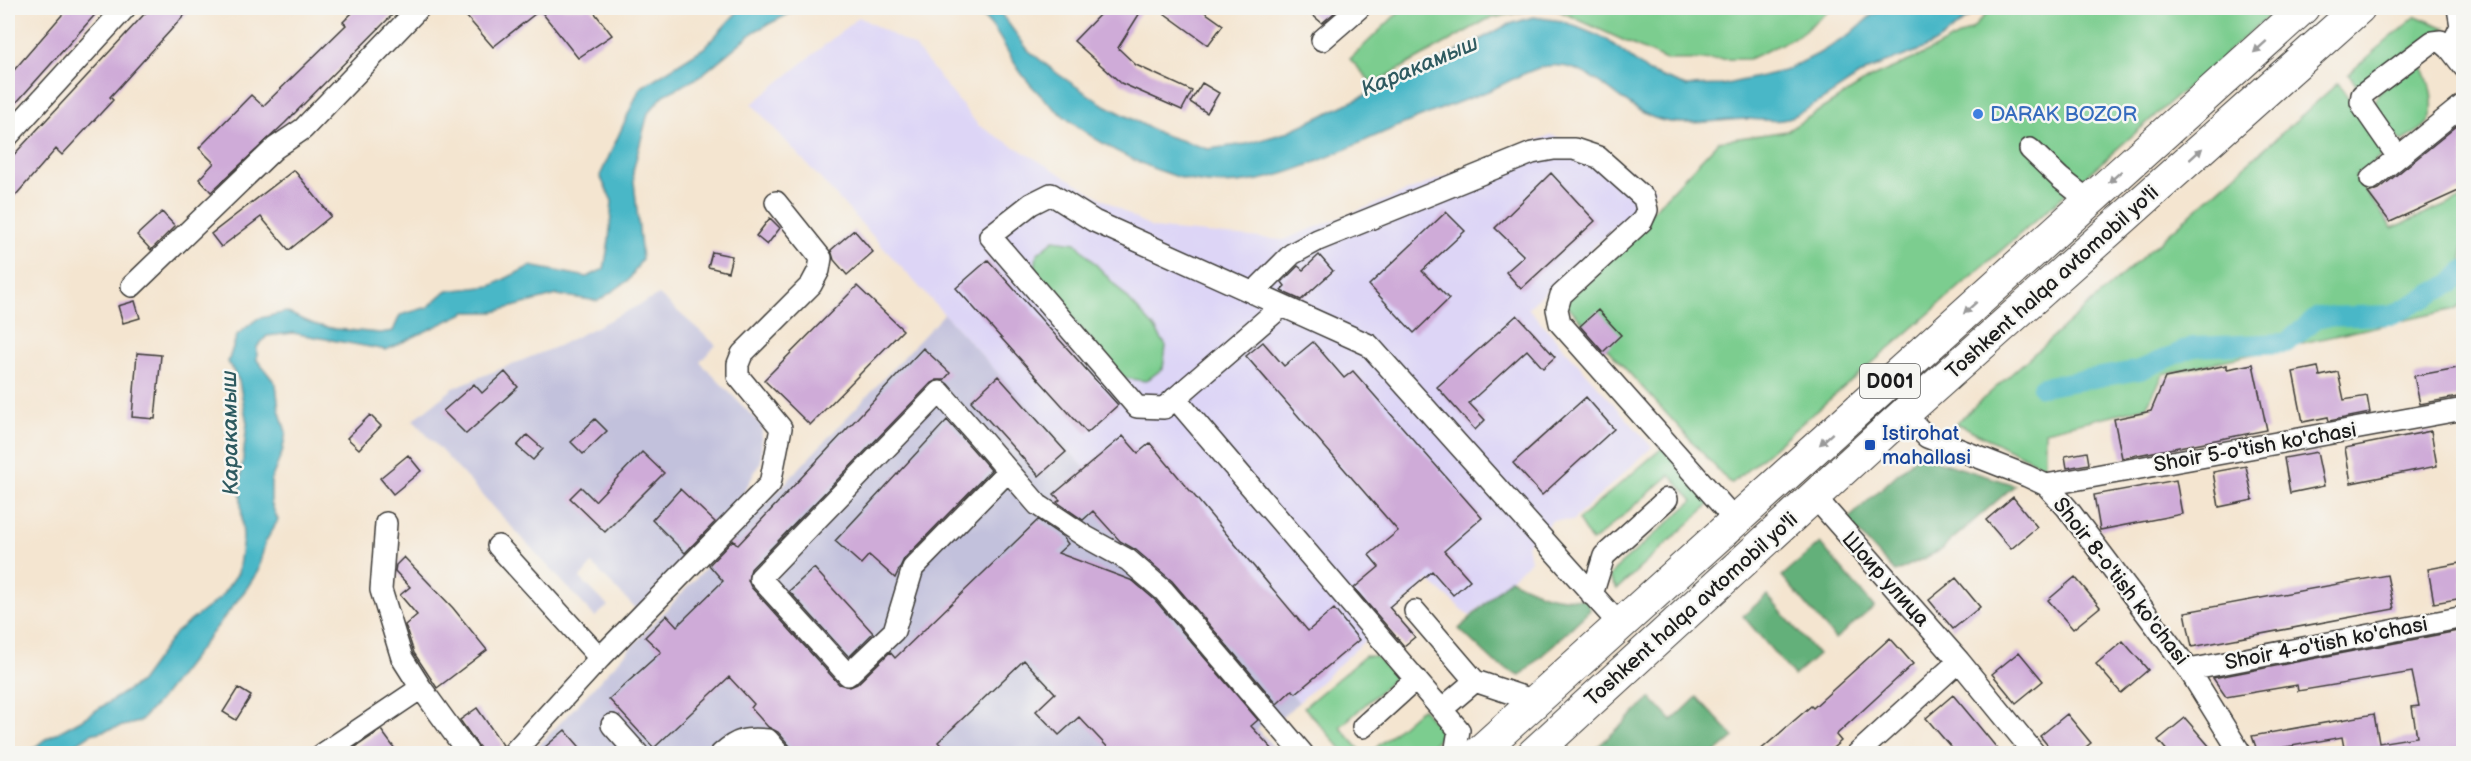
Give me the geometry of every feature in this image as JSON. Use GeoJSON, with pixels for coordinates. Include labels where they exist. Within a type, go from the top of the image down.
{"type":"FeatureCollection","features":[{"type":"Feature","properties":{"kind":"highway","name":"Toshkent halqa avtomobil yo'li"},"geometry":{"type":"LineString","coordinates":[[1477,753],[1512,742],[1535,701],[2303,8]]}},
{"type":"Feature","properties":{"kind":"highway","name":"Toshkent halqa avtomobil yo'li"},"geometry":{"type":"LineString","coordinates":[[1533,753],[1904,414],[2359,8]]}},
{"type":"Feature","properties":{"kind":"street"},"geometry":{"type":"LineString","coordinates":[[8,136],[125,8]]}},
{"type":"Feature","properties":{"kind":"street"},"geometry":{"type":"LineString","coordinates":[[132,286],[275,148],[303,129],[420,8]]}},
{"type":"Feature","properties":{"kind":"street"},"geometry":{"type":"LineString","coordinates":[[1322,40],[1359,8]]}},
{"type":"Feature","properties":{"kind":"street"},"geometry":{"type":"LineString","coordinates":[[2450,50],[2461,26],[2458,8]]}},
{"type":"Feature","properties":{"kind":"street"},"geometry":{"type":"LineString","coordinates":[[2398,157],[2364,108],[2361,102],[2362,95],[2432,42],[2440,41],[2463,67]]}},
{"type":"Feature","properties":{"kind":"street"},"geometry":{"type":"LineString","coordinates":[[2371,179],[2463,104]]}},
{"type":"Feature","properties":{"kind":"street"},"geometry":{"type":"LineString","coordinates":[[1253,293],[1292,254],[1301,249],[1532,153],[1554,149],[1574,149],[1598,157],[1644,198],[1647,210],[1642,221],[1561,295],[1557,309],[1560,323],[1736,521]]}},
{"type":"Feature","properties":{"kind":"street"},"geometry":{"type":"LineString","coordinates":[[2030,149],[2060,178],[2089,201]]}},
{"type":"Feature","properties":{"kind":"street"},"geometry":{"type":"LineString","coordinates":[[1282,306],[1164,408],[1137,407],[990,236],[1031,204],[1051,194],[1094,221],[1369,345],[1620,625]]}},
{"type":"Feature","properties":{"kind":"street"},"geometry":{"type":"LineString","coordinates":[[512,753],[600,658],[770,483],[780,428],[738,376],[738,364],[742,354],[811,285],[819,270],[821,258],[776,202]]}},
{"type":"Feature","properties":{"kind":"street"},"geometry":{"type":"LineString","coordinates":[[1008,471],[913,568],[894,631],[848,675],[760,578],[940,392],[1038,505],[1086,537],[1128,560],[1164,591],[1303,753]]}},
{"type":"Feature","properties":{"kind":"street"},"geometry":{"type":"LineString","coordinates":[[1175,398],[1459,730],[1455,753]]}},
{"type":"Feature","properties":{"kind":"street","name":"Shoir 5-o'tish ko'chasi"},"geometry":{"type":"LineString","coordinates":[[2046,485],[2463,409]]}},
{"type":"Feature","properties":{"kind":"street","name":"Shoir 8-o'tish ko'chasi"},"geometry":{"type":"LineString","coordinates":[[1904,414],[1927,437],[2046,485],[2067,508],[2189,670],[2241,753]]}},
{"type":"Feature","properties":{"kind":"street","name":"Шоир улица"},"geometry":{"type":"LineString","coordinates":[[1814,496],[2036,753]]}},
{"type":"Feature","properties":{"kind":"street"},"geometry":{"type":"LineString","coordinates":[[1592,595],[1604,556],[1667,499]]}},
{"type":"Feature","properties":{"kind":"street"},"geometry":{"type":"LineString","coordinates":[[386,523],[381,590],[402,658],[421,688],[470,753]]}},
{"type":"Feature","properties":{"kind":"street"},"geometry":{"type":"LineString","coordinates":[[498,546],[600,658]]}},
{"type":"Feature","properties":{"kind":"street"},"geometry":{"type":"LineString","coordinates":[[1415,611],[1475,681],[1535,701]]}},
{"type":"Feature","properties":{"kind":"street","name":"Shoir 4-o'tish ko'chasi"},"geometry":{"type":"LineString","coordinates":[[2189,670],[2463,617]]}},
{"type":"Feature","properties":{"kind":"street"},"geometry":{"type":"LineString","coordinates":[[1857,753],[1959,662]]}},
{"type":"Feature","properties":{"kind":"street"},"geometry":{"type":"LineString","coordinates":[[1364,727],[1416,679]]}},
{"type":"Feature","properties":{"kind":"street"},"geometry":{"type":"LineString","coordinates":[[1442,709],[1475,681]]}},
{"type":"Feature","properties":{"kind":"street"},"geometry":{"type":"LineString","coordinates":[[323,753],[421,688]]}},
{"type":"Feature","properties":{"kind":"street"},"geometry":{"type":"LineString","coordinates":[[612,725],[638,753]]}},
{"type":"Feature","properties":{"kind":"street"},"geometry":{"type":"LineString","coordinates":[[721,753],[732,744],[748,738],[768,740],[780,753]]}},
{"type":"Feature","properties":{"kind":"shaded area"},"geometry":{"type":"Polygon","coordinates":[[[859,17],[915,47],[978,125],[1152,228],[1283,240],[1551,135],[1600,150],[1656,189],[1528,308],[1652,447],[1572,521],[1553,520],[1527,544],[1530,561],[1470,616],[1429,581],[1299,702],[752,104],[859,17]]]}},
{"type":"Feature","properties":{"kind":"shaded area"},"geometry":{"type":"Polygon","coordinates":[[[659,295],[716,345],[700,362],[762,426],[761,461],[728,521],[640,613],[592,564],[580,578],[608,606],[595,617],[413,420],[455,387],[558,346],[659,295]]]}},
{"type":"Feature","properties":{"kind":"shaded area"},"geometry":{"type":"Polygon","coordinates":[[[944,314],[1299,702],[1272,726],[1266,720],[1257,729],[1280,753],[531,754],[944,314]]]}},
{"type":"Feature","properties":{"kind":"green space"},"geometry":{"type":"Polygon","coordinates":[[[1403,8],[1539,8],[1488,19],[1373,84],[1350,59],[1403,8]]]}},
{"type":"Feature","properties":{"kind":"green space"},"geometry":{"type":"Polygon","coordinates":[[[1553,8],[1832,8],[1798,36],[1749,59],[1666,60],[1553,8]]]}},
{"type":"Feature","properties":{"kind":"green space"},"geometry":{"type":"Polygon","coordinates":[[[1992,8],[2278,8],[1731,484],[1565,303],[1719,141],[1787,131],[1872,77],[1918,57],[1972,29],[1992,8]]]}},
{"type":"Feature","properties":{"kind":"green space"},"geometry":{"type":"Polygon","coordinates":[[[2416,16],[2445,28],[2357,86],[2348,74],[2416,16]]]}},
{"type":"Feature","properties":{"kind":"green space"},"geometry":{"type":"Polygon","coordinates":[[[2422,66],[2431,93],[2431,115],[2424,127],[2402,141],[2395,136],[2375,105],[2376,98],[2393,81],[2422,66]]]}},
{"type":"Feature","properties":{"kind":"green space"},"geometry":{"type":"Polygon","coordinates":[[[2338,83],[2386,153],[2355,176],[2392,228],[2463,198],[2463,303],[2455,309],[2164,374],[2146,407],[2045,431],[2045,467],[1956,423],[2338,83]]]}},
{"type":"Feature","properties":{"kind":"green space"},"geometry":{"type":"Polygon","coordinates":[[[1054,240],[1076,243],[1154,327],[1166,346],[1163,368],[1146,381],[1124,378],[1034,275],[1037,254],[1054,240]]]}},
{"type":"Feature","properties":{"kind":"green space"},"geometry":{"type":"Polygon","coordinates":[[[1662,448],[1713,501],[1617,589],[1609,577],[1615,569],[1693,501],[1670,475],[1592,542],[1578,520],[1662,448]]]}},
{"type":"Feature","properties":{"kind":"green space"},"geometry":{"type":"Polygon","coordinates":[[[1918,455],[2015,485],[1939,551],[1895,572],[1847,520],[1918,455]]]}},
{"type":"Feature","properties":{"kind":"green space"},"geometry":{"type":"Polygon","coordinates":[[[1820,543],[1874,607],[1835,639],[1782,576],[1820,543]]]}},
{"type":"Feature","properties":{"kind":"green space"},"geometry":{"type":"Polygon","coordinates":[[[1510,579],[1547,595],[1588,599],[1590,610],[1520,676],[1495,663],[1459,629],[1510,579]]]}},
{"type":"Feature","properties":{"kind":"green space"},"geometry":{"type":"Polygon","coordinates":[[[1767,595],[1818,655],[1794,676],[1743,616],[1767,595]]]}},
{"type":"Feature","properties":{"kind":"green space"},"geometry":{"type":"Polygon","coordinates":[[[1365,656],[1376,656],[1395,678],[1340,727],[1363,753],[1345,753],[1304,707],[1365,656]]]}},
{"type":"Feature","properties":{"kind":"green space"},"geometry":{"type":"Polygon","coordinates":[[[1697,697],[1734,737],[1715,753],[1591,753],[1651,698],[1672,721],[1697,697]]]}},
{"type":"Feature","properties":{"kind":"green space"},"geometry":{"type":"Polygon","coordinates":[[[1422,708],[1444,734],[1422,753],[1370,753],[1422,708]]]}},
{"type":"Feature","properties":{"kind":"water"},"geometry":{"type":"Polygon","coordinates":[[[741,8],[795,8],[791,13],[755,31],[699,77],[664,95],[648,113],[633,171],[642,259],[629,280],[598,301],[557,295],[494,312],[466,312],[386,350],[293,333],[267,336],[257,347],[257,360],[276,384],[279,409],[286,432],[282,453],[271,480],[271,503],[278,520],[265,543],[258,571],[161,699],[139,722],[91,734],[63,753],[28,753],[44,740],[81,720],[139,683],[176,632],[220,598],[238,573],[243,538],[240,485],[247,423],[239,381],[228,362],[237,335],[257,319],[286,312],[316,325],[336,329],[380,333],[393,331],[400,315],[428,307],[446,291],[491,286],[530,266],[587,277],[604,269],[612,201],[600,176],[640,88],[704,48],[741,8]]]}},
{"type":"Feature","properties":{"kind":"water"},"geometry":{"type":"Polygon","coordinates":[[[969,8],[997,8],[1028,50],[1101,103],[1161,134],[1208,149],[1247,144],[1285,133],[1453,54],[1507,25],[1533,17],[1562,21],[1606,39],[1649,72],[1686,86],[1722,85],[1784,71],[1848,36],[1872,15],[1887,8],[1979,8],[1936,42],[1865,72],[1806,109],[1782,120],[1746,119],[1699,123],[1664,121],[1641,112],[1590,76],[1562,66],[1547,66],[1531,70],[1491,90],[1285,173],[1259,180],[1206,183],[1178,177],[1136,161],[1075,125],[1040,95],[1018,69],[1001,39],[987,21],[969,8]]]}},
{"type":"Feature","properties":{"kind":"building"},"geometry":{"type":"Polygon","coordinates":[[[68,8],[101,8],[8,112],[8,77],[68,8]]]}},
{"type":"Feature","properties":{"kind":"building"},"geometry":{"type":"Polygon","coordinates":[[[150,8],[191,8],[110,97],[113,100],[62,155],[56,149],[8,204],[8,161],[150,8]]]}},
{"type":"Feature","properties":{"kind":"building"},"geometry":{"type":"Polygon","coordinates":[[[357,8],[399,8],[285,123],[211,192],[199,179],[214,163],[199,148],[251,95],[263,106],[346,25],[343,22],[357,8]]]}},
{"type":"Feature","properties":{"kind":"building"},"geometry":{"type":"Polygon","coordinates":[[[459,8],[591,8],[612,35],[578,58],[540,10],[493,47],[459,8]]]}},
{"type":"Feature","properties":{"kind":"building"},"geometry":{"type":"Polygon","coordinates":[[[1106,8],[1143,8],[1118,48],[1136,65],[1192,91],[1182,110],[1121,83],[1074,41],[1106,8]]]}},
{"type":"Feature","properties":{"kind":"building"},"geometry":{"type":"Polygon","coordinates":[[[1157,8],[1199,8],[1223,25],[1208,45],[1157,8]]]}},
{"type":"Feature","properties":{"kind":"building"},"geometry":{"type":"Polygon","coordinates":[[[1304,8],[1340,8],[1322,23],[1304,8]]]}},
{"type":"Feature","properties":{"kind":"building"},"geometry":{"type":"Polygon","coordinates":[[[1202,83],[1219,93],[1207,113],[1190,102],[1202,83]]]}},
{"type":"Feature","properties":{"kind":"building"},"geometry":{"type":"Polygon","coordinates":[[[2463,121],[2463,189],[2390,222],[2368,193],[2379,189],[2463,121]]]}},
{"type":"Feature","properties":{"kind":"building"},"geometry":{"type":"Polygon","coordinates":[[[294,170],[331,216],[289,250],[261,217],[221,247],[211,234],[294,170]]]}},
{"type":"Feature","properties":{"kind":"building"},"geometry":{"type":"Polygon","coordinates":[[[1551,173],[1595,221],[1521,289],[1506,272],[1524,256],[1495,228],[1551,173]]]}},
{"type":"Feature","properties":{"kind":"building"},"geometry":{"type":"Polygon","coordinates":[[[162,212],[175,226],[151,250],[137,235],[162,212]]]}},
{"type":"Feature","properties":{"kind":"building"},"geometry":{"type":"Polygon","coordinates":[[[1446,212],[1465,231],[1422,271],[1449,299],[1414,333],[1369,285],[1446,212]]]}},
{"type":"Feature","properties":{"kind":"building"},"geometry":{"type":"Polygon","coordinates":[[[770,218],[780,228],[767,245],[756,236],[770,218]]]}},
{"type":"Feature","properties":{"kind":"building"},"geometry":{"type":"Polygon","coordinates":[[[854,230],[873,252],[847,275],[834,260],[831,250],[854,230]]]}},
{"type":"Feature","properties":{"kind":"building"},"geometry":{"type":"Polygon","coordinates":[[[712,252],[732,256],[728,272],[708,267],[712,252]]]}},
{"type":"Feature","properties":{"kind":"building"},"geometry":{"type":"Polygon","coordinates":[[[1319,255],[1333,271],[1301,300],[1281,290],[1285,286],[1282,282],[1298,266],[1303,270],[1319,255]]]}},
{"type":"Feature","properties":{"kind":"building"},"geometry":{"type":"Polygon","coordinates":[[[988,260],[1118,405],[1087,433],[956,288],[988,260]]]}},
{"type":"Feature","properties":{"kind":"building"},"geometry":{"type":"Polygon","coordinates":[[[857,286],[903,330],[810,425],[764,380],[857,286]]]}},
{"type":"Feature","properties":{"kind":"building"},"geometry":{"type":"Polygon","coordinates":[[[135,301],[140,318],[123,323],[118,306],[135,301]]]}},
{"type":"Feature","properties":{"kind":"building"},"geometry":{"type":"Polygon","coordinates":[[[1598,310],[1621,335],[1603,352],[1580,326],[1598,310]]]}},
{"type":"Feature","properties":{"kind":"building"},"geometry":{"type":"Polygon","coordinates":[[[1517,315],[1555,357],[1543,368],[1527,350],[1469,403],[1485,420],[1475,430],[1437,387],[1517,315]]]}},
{"type":"Feature","properties":{"kind":"building"},"geometry":{"type":"Polygon","coordinates":[[[1263,342],[1284,366],[1313,342],[1344,378],[1353,371],[1482,518],[1444,551],[1470,580],[1453,595],[1432,571],[1389,607],[1415,637],[1404,646],[1354,588],[1379,567],[1369,555],[1398,531],[1246,356],[1263,342]]]}},
{"type":"Feature","properties":{"kind":"building"},"geometry":{"type":"Polygon","coordinates":[[[923,348],[950,373],[944,380],[931,383],[751,569],[748,580],[751,587],[839,684],[850,687],[857,684],[890,652],[895,658],[1038,520],[1063,537],[1068,544],[1058,553],[1133,581],[1155,600],[1258,720],[1251,726],[1276,753],[1113,753],[1079,717],[1059,735],[1036,711],[1055,693],[1024,660],[938,742],[948,753],[792,753],[790,746],[751,708],[754,704],[729,677],[654,748],[609,699],[661,652],[645,637],[667,615],[677,626],[723,581],[709,565],[733,540],[738,545],[923,348]]]}},
{"type":"Feature","properties":{"kind":"building"},"geometry":{"type":"Polygon","coordinates":[[[137,353],[161,355],[155,419],[132,417],[137,353]]]}},
{"type":"Feature","properties":{"kind":"building"},"geometry":{"type":"Polygon","coordinates":[[[2253,364],[2267,430],[2122,458],[2114,419],[2151,411],[2165,378],[2227,365],[2227,369],[2253,364]]]}},
{"type":"Feature","properties":{"kind":"building"},"geometry":{"type":"Polygon","coordinates":[[[2318,367],[2320,376],[2338,372],[2344,400],[2367,396],[2370,413],[2329,421],[2328,417],[2303,422],[2293,372],[2318,367]]]}},
{"type":"Feature","properties":{"kind":"building"},"geometry":{"type":"Polygon","coordinates":[[[2463,367],[2463,396],[2420,404],[2414,376],[2463,367]]]}},
{"type":"Feature","properties":{"kind":"building"},"geometry":{"type":"Polygon","coordinates":[[[505,372],[518,387],[466,434],[443,411],[474,384],[482,393],[505,372]]]}},
{"type":"Feature","properties":{"kind":"building"},"geometry":{"type":"Polygon","coordinates":[[[998,376],[1066,452],[1039,476],[971,401],[998,376]]]}},
{"type":"Feature","properties":{"kind":"building"},"geometry":{"type":"Polygon","coordinates":[[[1586,397],[1614,429],[1542,495],[1513,463],[1586,397]]]}},
{"type":"Feature","properties":{"kind":"building"},"geometry":{"type":"Polygon","coordinates":[[[370,415],[381,426],[359,449],[347,438],[370,415]]]}},
{"type":"Feature","properties":{"kind":"building"},"geometry":{"type":"Polygon","coordinates":[[[595,419],[607,431],[583,454],[571,442],[595,419]]]}},
{"type":"Feature","properties":{"kind":"building"},"geometry":{"type":"Polygon","coordinates":[[[947,420],[991,470],[904,559],[895,578],[869,555],[861,564],[835,541],[947,420]]]}},
{"type":"Feature","properties":{"kind":"building"},"geometry":{"type":"Polygon","coordinates":[[[2431,431],[2437,466],[2351,483],[2345,448],[2431,431]]]}},
{"type":"Feature","properties":{"kind":"building"},"geometry":{"type":"Polygon","coordinates":[[[527,435],[543,449],[533,460],[517,446],[527,435]]]}},
{"type":"Feature","properties":{"kind":"building"},"geometry":{"type":"Polygon","coordinates":[[[1123,436],[1138,453],[1150,443],[1308,631],[1334,609],[1359,640],[1296,693],[1292,690],[1277,704],[1172,581],[1136,550],[1120,541],[1093,511],[1083,520],[1057,502],[1060,500],[1054,494],[1123,436]]]}},
{"type":"Feature","properties":{"kind":"building"},"geometry":{"type":"Polygon","coordinates":[[[642,452],[664,473],[605,532],[570,498],[581,487],[595,501],[642,452]]]}},
{"type":"Feature","properties":{"kind":"building"},"geometry":{"type":"Polygon","coordinates":[[[2087,452],[2089,464],[2067,468],[2065,456],[2087,452]]]}},
{"type":"Feature","properties":{"kind":"building"},"geometry":{"type":"Polygon","coordinates":[[[2317,452],[2324,486],[2290,493],[2284,458],[2317,452]]]}},
{"type":"Feature","properties":{"kind":"building"},"geometry":{"type":"Polygon","coordinates":[[[408,455],[421,471],[393,494],[380,478],[408,455]]]}},
{"type":"Feature","properties":{"kind":"building"},"geometry":{"type":"Polygon","coordinates":[[[2246,466],[2253,500],[2219,507],[2213,472],[2246,466]]]}},
{"type":"Feature","properties":{"kind":"building"},"geometry":{"type":"Polygon","coordinates":[[[2176,480],[2182,514],[2100,530],[2094,495],[2176,480]]]}},
{"type":"Feature","properties":{"kind":"building"},"geometry":{"type":"Polygon","coordinates":[[[680,489],[715,522],[685,553],[652,520],[680,489]]]}},
{"type":"Feature","properties":{"kind":"building"},"geometry":{"type":"Polygon","coordinates":[[[2013,497],[2037,527],[2011,549],[1986,520],[2013,497]]]}},
{"type":"Feature","properties":{"kind":"building"},"geometry":{"type":"Polygon","coordinates":[[[404,557],[453,608],[487,650],[437,688],[414,653],[405,625],[417,615],[400,595],[410,587],[395,571],[396,565],[404,557]]]}},
{"type":"Feature","properties":{"kind":"building"},"geometry":{"type":"Polygon","coordinates":[[[2461,563],[2463,598],[2434,603],[2428,569],[2461,563]]]}},
{"type":"Feature","properties":{"kind":"building"},"geometry":{"type":"Polygon","coordinates":[[[814,568],[873,633],[849,657],[789,591],[814,568]]]}},
{"type":"Feature","properties":{"kind":"building"},"geometry":{"type":"Polygon","coordinates":[[[2387,575],[2394,609],[2192,647],[2185,612],[2387,575]]]}},
{"type":"Feature","properties":{"kind":"building"},"geometry":{"type":"Polygon","coordinates":[[[2075,577],[2100,607],[2073,629],[2048,600],[2075,577]]]}},
{"type":"Feature","properties":{"kind":"building"},"geometry":{"type":"Polygon","coordinates":[[[1956,578],[1980,607],[1953,629],[1929,600],[1956,578]]]}},
{"type":"Feature","properties":{"kind":"building"},"geometry":{"type":"Polygon","coordinates":[[[2463,630],[2463,753],[2345,753],[2342,737],[2280,748],[2281,753],[2258,753],[2252,736],[2374,714],[2379,743],[2417,737],[2412,707],[2419,706],[2412,672],[2298,691],[2297,685],[2226,697],[2213,678],[2463,630]]]}},
{"type":"Feature","properties":{"kind":"building"},"geometry":{"type":"Polygon","coordinates":[[[1890,638],[1913,664],[1836,735],[1841,741],[1827,753],[1757,753],[1811,706],[1813,708],[1890,638]]]}},
{"type":"Feature","properties":{"kind":"building"},"geometry":{"type":"Polygon","coordinates":[[[2123,641],[2148,670],[2121,693],[2096,664],[2123,641]]]}},
{"type":"Feature","properties":{"kind":"building"},"geometry":{"type":"Polygon","coordinates":[[[2019,652],[2043,681],[2016,703],[1992,674],[2019,652]]]}},
{"type":"Feature","properties":{"kind":"building"},"geometry":{"type":"Polygon","coordinates":[[[238,688],[251,696],[236,720],[223,712],[238,688]]]}},
{"type":"Feature","properties":{"kind":"building"},"geometry":{"type":"Polygon","coordinates":[[[1953,695],[2001,753],[1956,753],[1926,718],[1953,695]]]}},
{"type":"Feature","properties":{"kind":"building"},"geometry":{"type":"Polygon","coordinates":[[[477,708],[503,745],[493,753],[482,753],[460,720],[477,708]]]}},
{"type":"Feature","properties":{"kind":"building"},"geometry":{"type":"Polygon","coordinates":[[[2067,714],[2091,743],[2078,753],[2054,753],[2040,736],[2067,714]]]}},
{"type":"Feature","properties":{"kind":"building"},"geometry":{"type":"Polygon","coordinates":[[[2185,718],[2210,747],[2202,753],[2169,753],[2158,740],[2185,718]]]}},
{"type":"Feature","properties":{"kind":"building"},"geometry":{"type":"Polygon","coordinates":[[[381,730],[398,753],[347,753],[381,730]]]}},
{"type":"Feature","properties":{"kind":"building"},"geometry":{"type":"Polygon","coordinates":[[[565,730],[585,753],[538,753],[565,730]]]}},
{"type":"Feature","properties":{"kind":"waterway"},"geometry":{"type":"LineString","coordinates":[[2042,387],[2140,370],[2193,347],[2286,343],[2318,317],[2393,315],[2452,283],[2464,270]]}},
{"type":"Feature","properties":{"kind":"place","name":"DARAK BOZOR"},"geometry":{"type":"Point","coordinates":[1978,114]}},
{"type":"Feature","properties":{"kind":"place","name":"Istirohat mahallasi"},"geometry":{"type":"Point","coordinates":[1870,445]}},
{"type":"Feature","properties":{"kind":"water label","name":"Каракамыш"},"geometry":{"type":"Point","coordinates":[1419,65]}},
{"type":"Feature","properties":{"kind":"water label","name":"Каракамыш"},"geometry":{"type":"Point","coordinates":[229,433]}}]}
